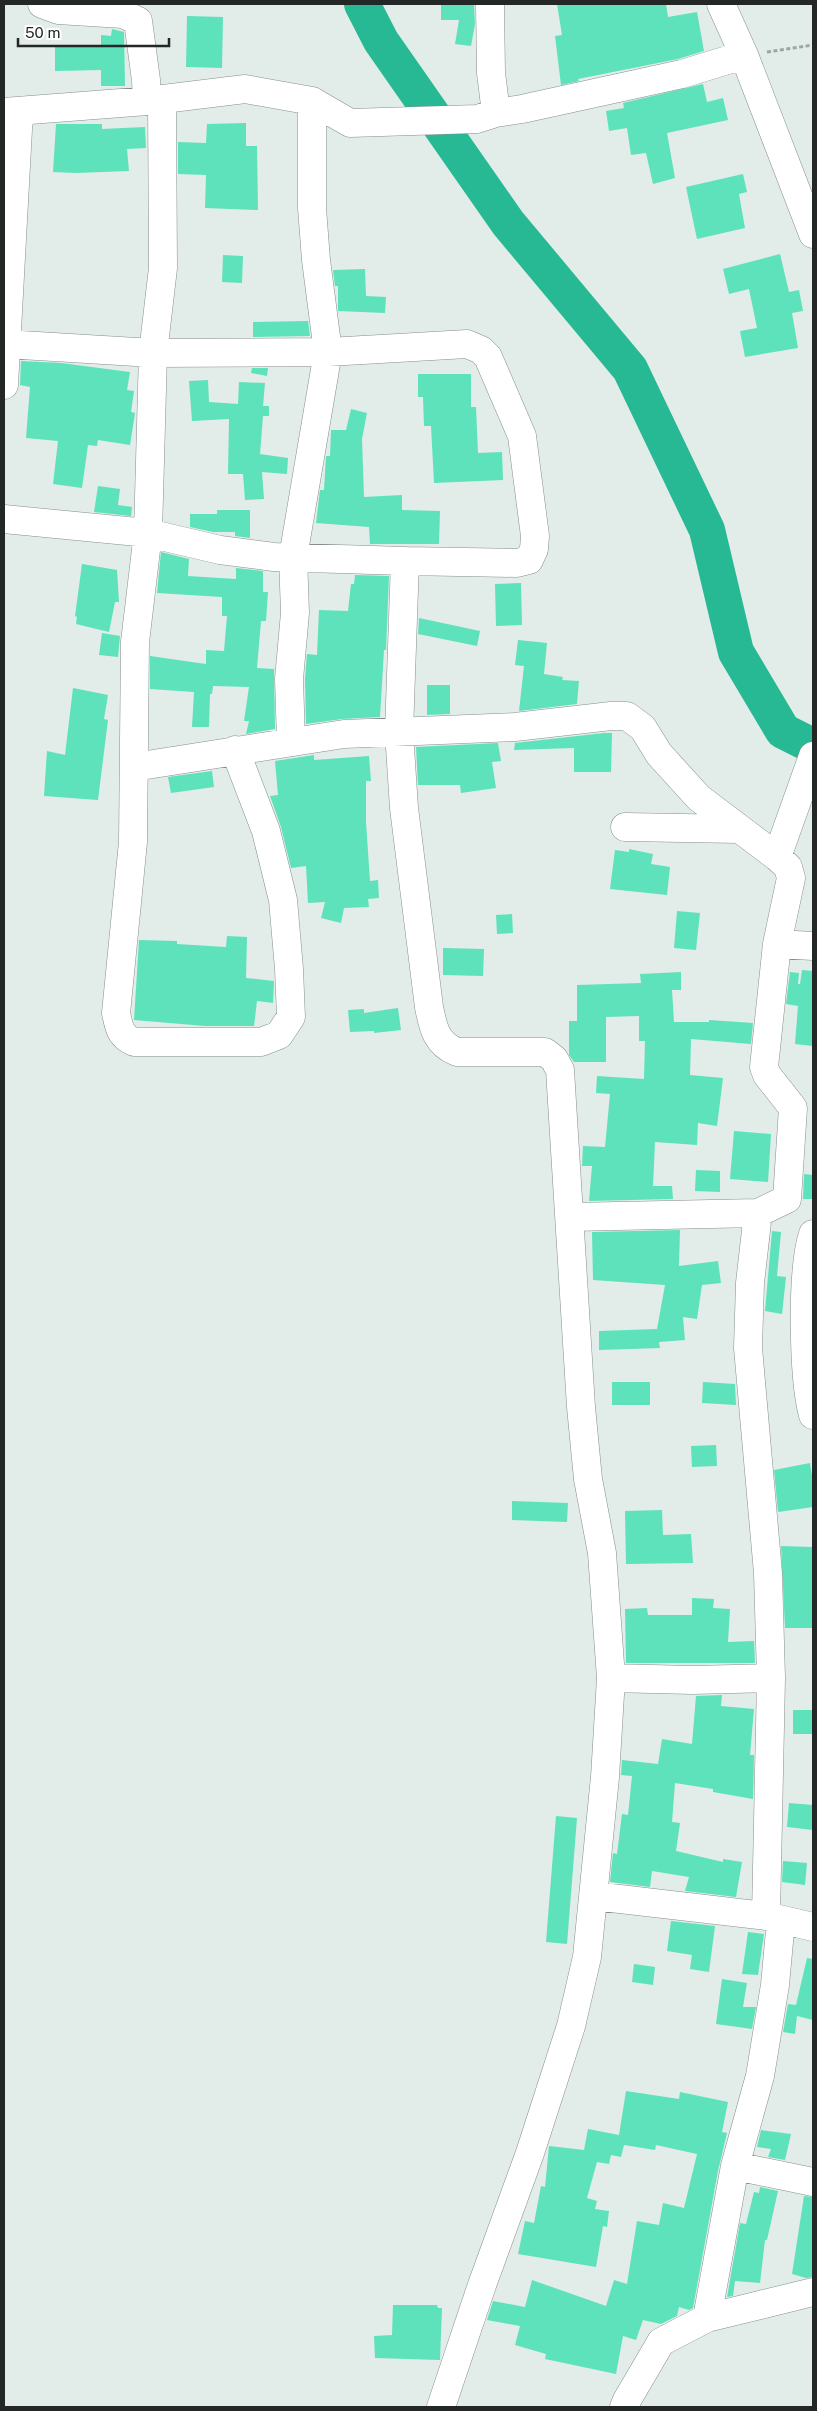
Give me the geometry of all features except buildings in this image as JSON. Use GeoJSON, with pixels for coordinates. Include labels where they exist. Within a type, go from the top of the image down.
{"type":"FeatureCollection","features":[{"type":"Feature","properties":{"kind":"street"},"geometry":{"type":"LineString","coordinates":[[42,4],[58,10],[123,14],[138,21],[146,80],[155,100],[163,268],[153,353],[148,533],[135,642],[133,842],[116,1013],[119,1028],[124,1038],[134,1042],[261,1042],[279,1035],[291,1017],[283,900],[266,831],[235,750]]}},
{"type":"Feature","properties":{"kind":"street"},"geometry":{"type":"LineString","coordinates":[[486,116],[491,73],[490,4]]}},
{"type":"Feature","properties":{"kind":"street"},"geometry":{"type":"LineString","coordinates":[[721,4],[744,55],[813,234]]}},
{"type":"Feature","properties":{"kind":"street"},"geometry":{"type":"LineString","coordinates":[[4,385],[11,111],[155,100],[245,89],[312,101],[350,123],[486,116],[682,74],[744,55]]}},
{"type":"Feature","properties":{"kind":"street"},"geometry":{"type":"LineString","coordinates":[[290,741],[289,678],[295,613],[293,558],[328,352],[316,260],[312,208],[312,101]]}},
{"type":"Feature","properties":{"kind":"street"},"geometry":{"type":"LineString","coordinates":[[4,519],[148,533],[220,550],[293,558],[516,563],[529,560],[534,549],[535,536],[522,436],[488,357],[481,350],[467,344],[328,352],[153,353],[5,344]]}},
{"type":"Feature","properties":{"kind":"street"},"geometry":{"type":"LineString","coordinates":[[405,561],[399,732],[404,808],[429,1007],[435,1033],[447,1048],[457,1052],[545,1052],[554,1059],[560,1070],[570,1217],[571,1274],[581,1407],[588,1479],[602,1553],[611,1678],[594,1896],[587,1957],[571,2026],[530,2152],[482,2285],[442,2407]]}},
{"type":"Feature","properties":{"kind":"street"},"geometry":{"type":"LineString","coordinates":[[134,767],[344,734],[515,727],[611,716],[627,716],[643,728],[659,754],[699,798],[788,867],[791,878],[777,944],[764,1067],[767,1075],[793,1108],[788,1197],[786,1201],[758,1213],[570,1217]]}},
{"type":"Feature","properties":{"kind":"street"},"geometry":{"type":"LineString","coordinates":[[777,857],[813,756]]}},
{"type":"Feature","properties":{"kind":"street"},"geometry":{"type":"LineString","coordinates":[[626,827],[739,829]]}},
{"type":"Feature","properties":{"kind":"street"},"geometry":{"type":"LineString","coordinates":[[777,944],[813,946]]}},
{"type":"Feature","properties":{"kind":"street"},"geometry":{"type":"LineString","coordinates":[[707,2318],[735,2166],[760,2076],[775,1985],[768,1573],[759,1463],[751,1406],[748,1348],[750,1283],[758,1213]]}},
{"type":"Feature","properties":{"kind":"street"},"geometry":{"type":"LineString","coordinates":[[813,1234],[809,1252],[805,1309],[808,1394],[813,1415]]}},
{"type":"Feature","properties":{"kind":"street"},"geometry":{"type":"LineString","coordinates":[[611,1678],[692,1680],[771,1678]]}},
{"type":"Feature","properties":{"kind":"street"},"geometry":{"type":"LineString","coordinates":[[594,1896],[774,1918],[813,1927]]}},
{"type":"Feature","properties":{"kind":"street"},"geometry":{"type":"LineString","coordinates":[[735,2166],[813,2182]]}},
{"type":"Feature","properties":{"kind":"street"},"geometry":{"type":"LineString","coordinates":[[624,2407],[661,2342],[707,2318],[813,2292]]}},
{"type":"Feature","properties":{"kind":"path"},"geometry":{"type":"LineString","coordinates":[[744,55],[813,46]]}},
{"type":"Feature","properties":{"kind":"waterway"},"geometry":{"type":"LineString","coordinates":[[362,4],[381,41],[508,223],[630,369],[707,530],[736,652],[783,731],[813,746]]}}]}
